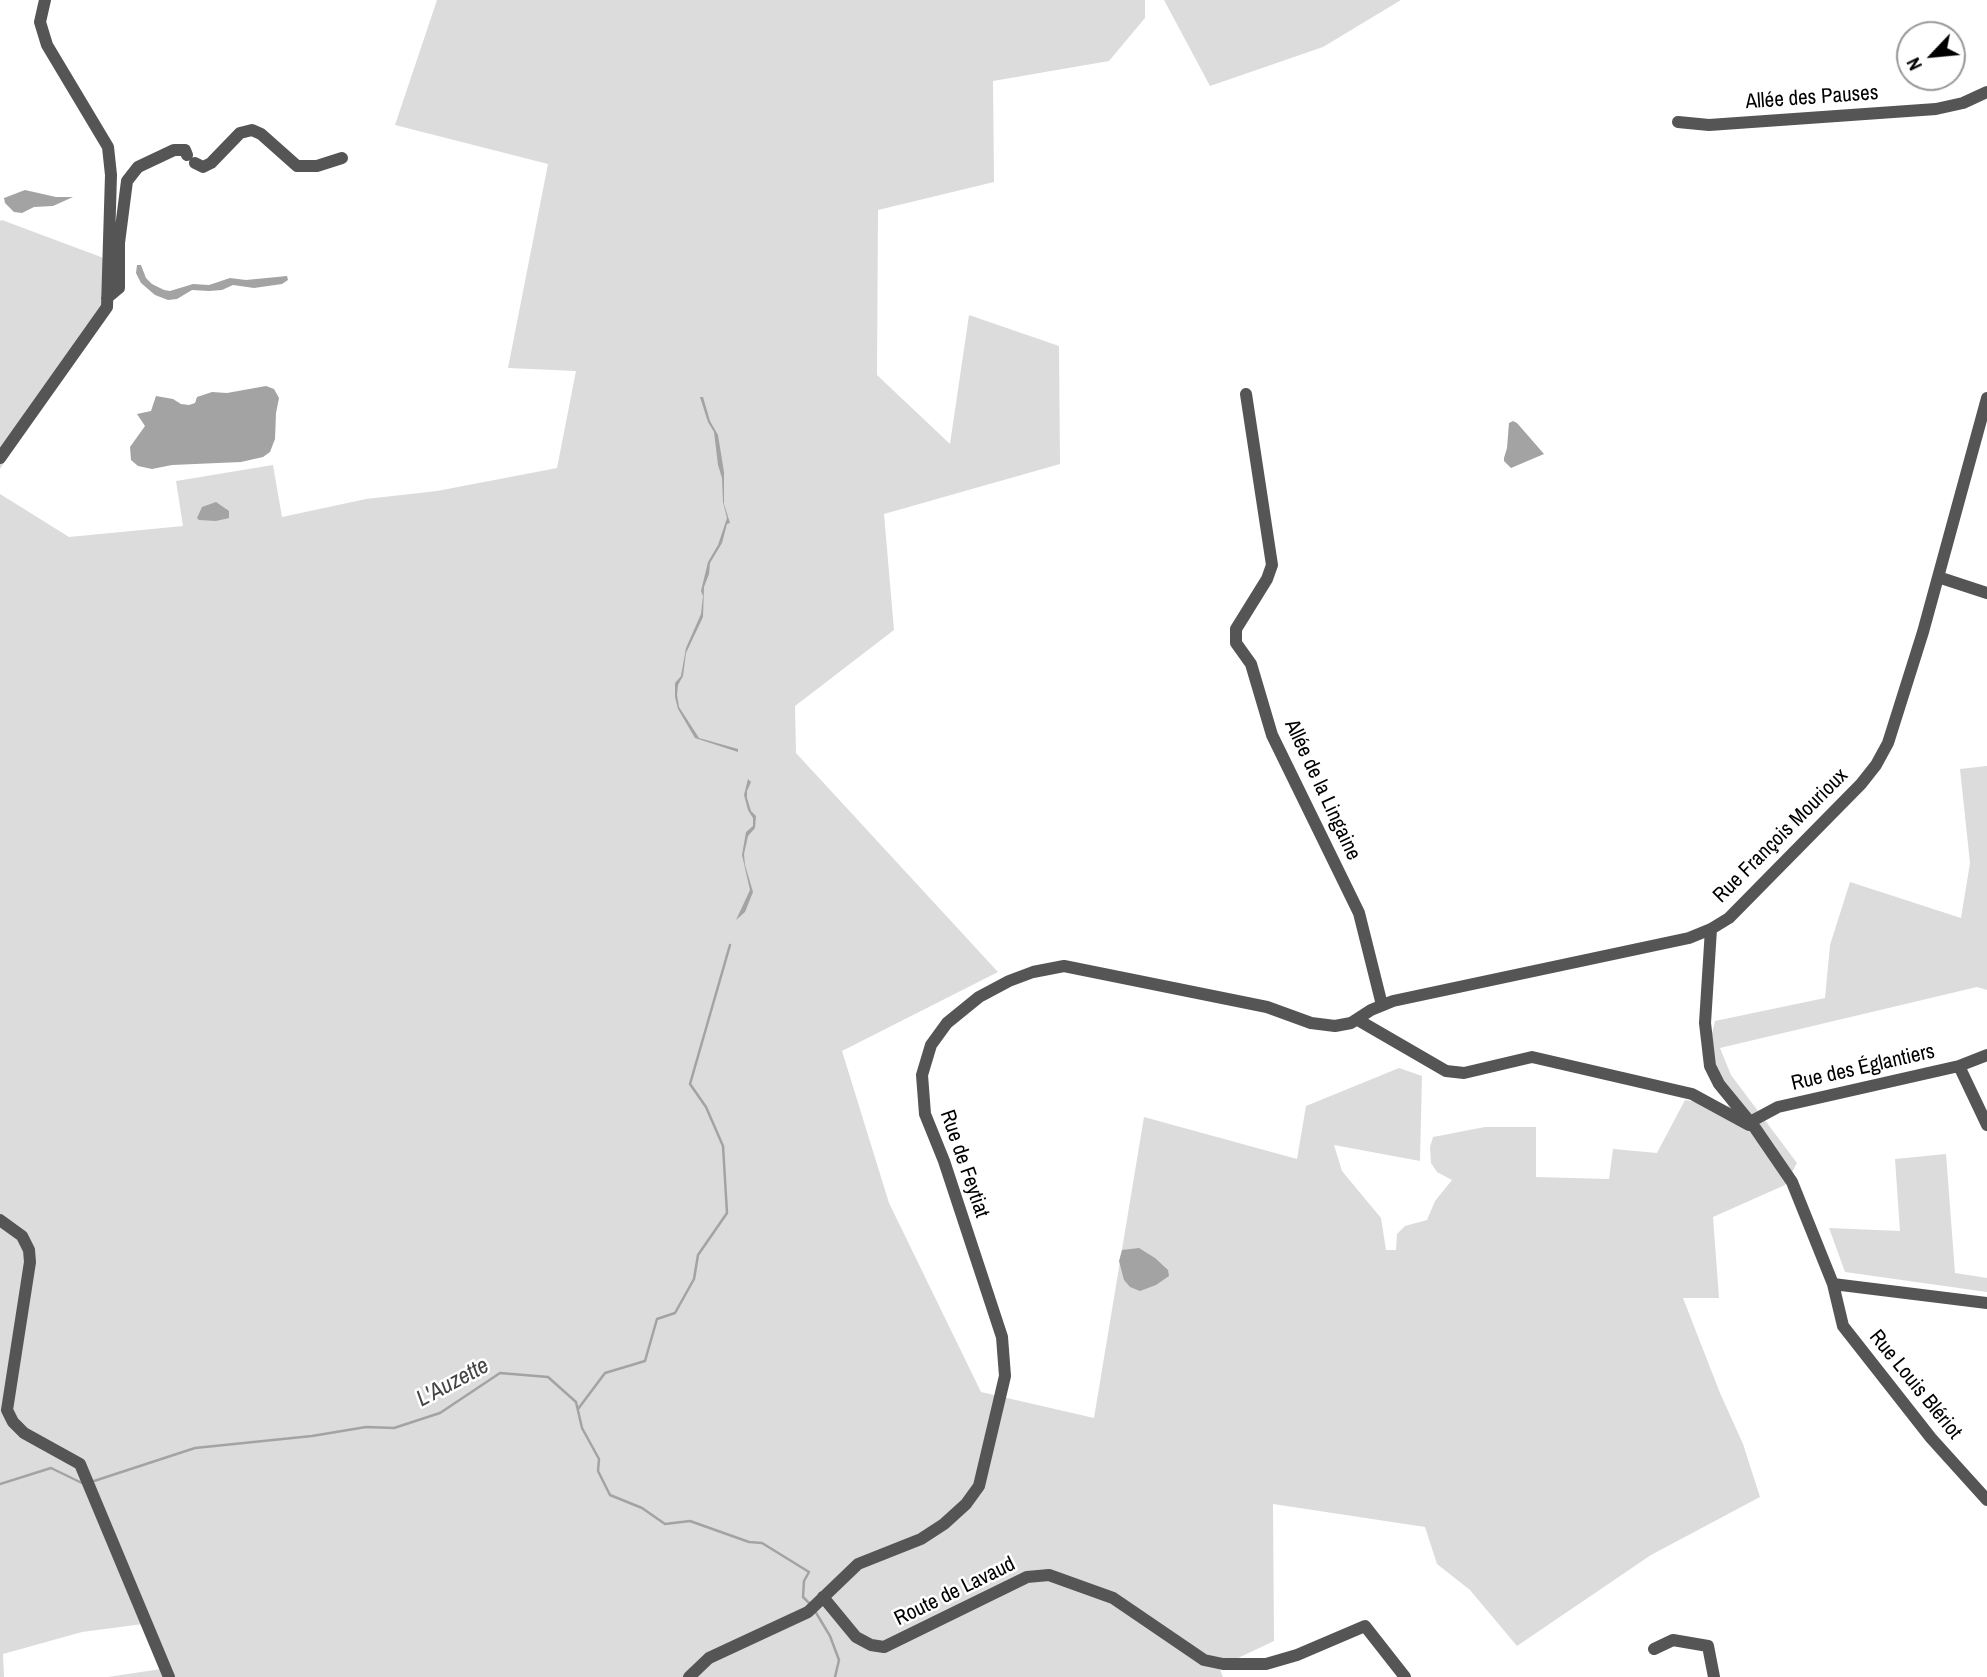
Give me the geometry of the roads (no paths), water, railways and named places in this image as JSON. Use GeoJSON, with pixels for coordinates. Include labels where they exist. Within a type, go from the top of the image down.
{"type":"FeatureCollection","features":[{"type":"Feature","properties":{"kind":"street"},"geometry":{"type":"LineString","coordinates":[[0,458],[107,307],[111,175],[108,147],[47,45],[40,22],[45,0]]}},
{"type":"Feature","properties":{"kind":"street","name":"Allée des Pauses"},"geometry":{"type":"LineString","coordinates":[[1678,122],[1709,125],[1936,109],[1963,103],[1987,92]]}},
{"type":"Feature","properties":{"kind":"street"},"geometry":{"type":"LineString","coordinates":[[107,298],[119,288],[119,243],[127,181],[138,167],[174,150],[185,150],[191,159],[203,167],[211,163],[240,133],[252,130],[261,134],[297,166],[317,166],[342,158]]}},
{"type":"Feature","properties":{"kind":"street","name":"Allée de la Lingaine"},"geometry":{"type":"LineString","coordinates":[[1246,394],[1272,565],[1267,579],[1237,629],[1236,643],[1251,664],[1272,734],[1359,913],[1382,1005]]}},
{"type":"Feature","properties":{"kind":"street","name":"Rue François Mourioux"},"geometry":{"type":"LineString","coordinates":[[1299,1018],[1328,1027],[1343,1025],[1358,1020],[1382,1005],[1689,938],[1729,918],[1861,784],[1888,743],[1938,577],[1987,397]]}},
{"type":"Feature","properties":{"kind":"street"},"geometry":{"type":"LineString","coordinates":[[1938,577],[1987,593]]}},
{"type":"Feature","properties":{"kind":"street","name":"Rue Louis Blériot"},"geometry":{"type":"LineString","coordinates":[[1711,929],[1704,1023],[1710,1066],[1719,1084],[1792,1182],[1833,1284],[1843,1326],[1931,1438],[1987,1500]]}},
{"type":"Feature","properties":{"kind":"street","name":"Rue de Feytiat"},"geometry":{"type":"LineString","coordinates":[[689,1677],[709,1658],[816,1604],[858,1564],[921,1539],[944,1524],[966,1504],[979,1486],[1005,1377],[1002,1337],[944,1161],[925,1114],[922,1075],[931,1045],[947,1023],[979,997],[1009,981],[1033,972],[1064,966],[1267,1007],[1299,1018]]}},
{"type":"Feature","properties":{"kind":"street"},"geometry":{"type":"LineString","coordinates":[[1358,1020],[1446,1071],[1464,1073],[1532,1058],[1692,1094],[1752,1125]]}},
{"type":"Feature","properties":{"kind":"street","name":"Rue des Églantiers"},"geometry":{"type":"LineString","coordinates":[[1752,1125],[1778,1107],[1959,1066],[1987,1055]]}},
{"type":"Feature","properties":{"kind":"street"},"geometry":{"type":"LineString","coordinates":[[1959,1066],[1987,1125]]}},
{"type":"Feature","properties":{"kind":"street"},"geometry":{"type":"LineString","coordinates":[[0,1220],[22,1236],[29,1250],[30,1262],[7,1410],[13,1422],[24,1433],[80,1464],[169,1677]]}},
{"type":"Feature","properties":{"kind":"street"},"geometry":{"type":"LineString","coordinates":[[1833,1284],[1987,1303]]}},
{"type":"Feature","properties":{"kind":"street","name":"Route de Lavaud"},"geometry":{"type":"LineString","coordinates":[[816,1604],[856,1637],[871,1645],[884,1647],[1027,1577],[1049,1575],[1113,1598],[1204,1660],[1223,1664],[1266,1664],[1297,1655],[1365,1626],[1405,1677]]}},
{"type":"Feature","properties":{"kind":"street"},"geometry":{"type":"LineString","coordinates":[[1654,1649],[1673,1640],[1708,1646],[1714,1677]]}},
{"type":"Feature","properties":{"kind":"waterway"},"geometry":{"type":"LineString","coordinates":[[578,1409],[605,1373],[645,1361],[657,1319],[675,1313],[694,1279],[698,1255],[727,1213],[723,1146],[706,1107],[690,1084],[730,945]]}},
{"type":"Feature","properties":{"kind":"waterway","name":"L'Auzette"},"geometry":{"type":"LineString","coordinates":[[91,1482],[195,1448],[312,1436],[366,1427],[394,1428],[440,1413],[500,1373],[548,1377],[576,1402],[582,1428],[599,1459],[598,1471],[610,1495],[642,1508],[665,1524],[690,1521],[749,1542],[762,1543],[809,1572],[804,1581],[803,1597],[809,1603]]}},
{"type":"Feature","properties":{"kind":"waterway","name":"L'Auzette"},"geometry":{"type":"LineString","coordinates":[[0,1484],[51,1468],[84,1484]]}},
{"type":"Feature","properties":{"kind":"waterway","name":"L'Auzette"},"geometry":{"type":"LineString","coordinates":[[815,1611],[830,1636],[839,1660],[835,1677]]}}]}
